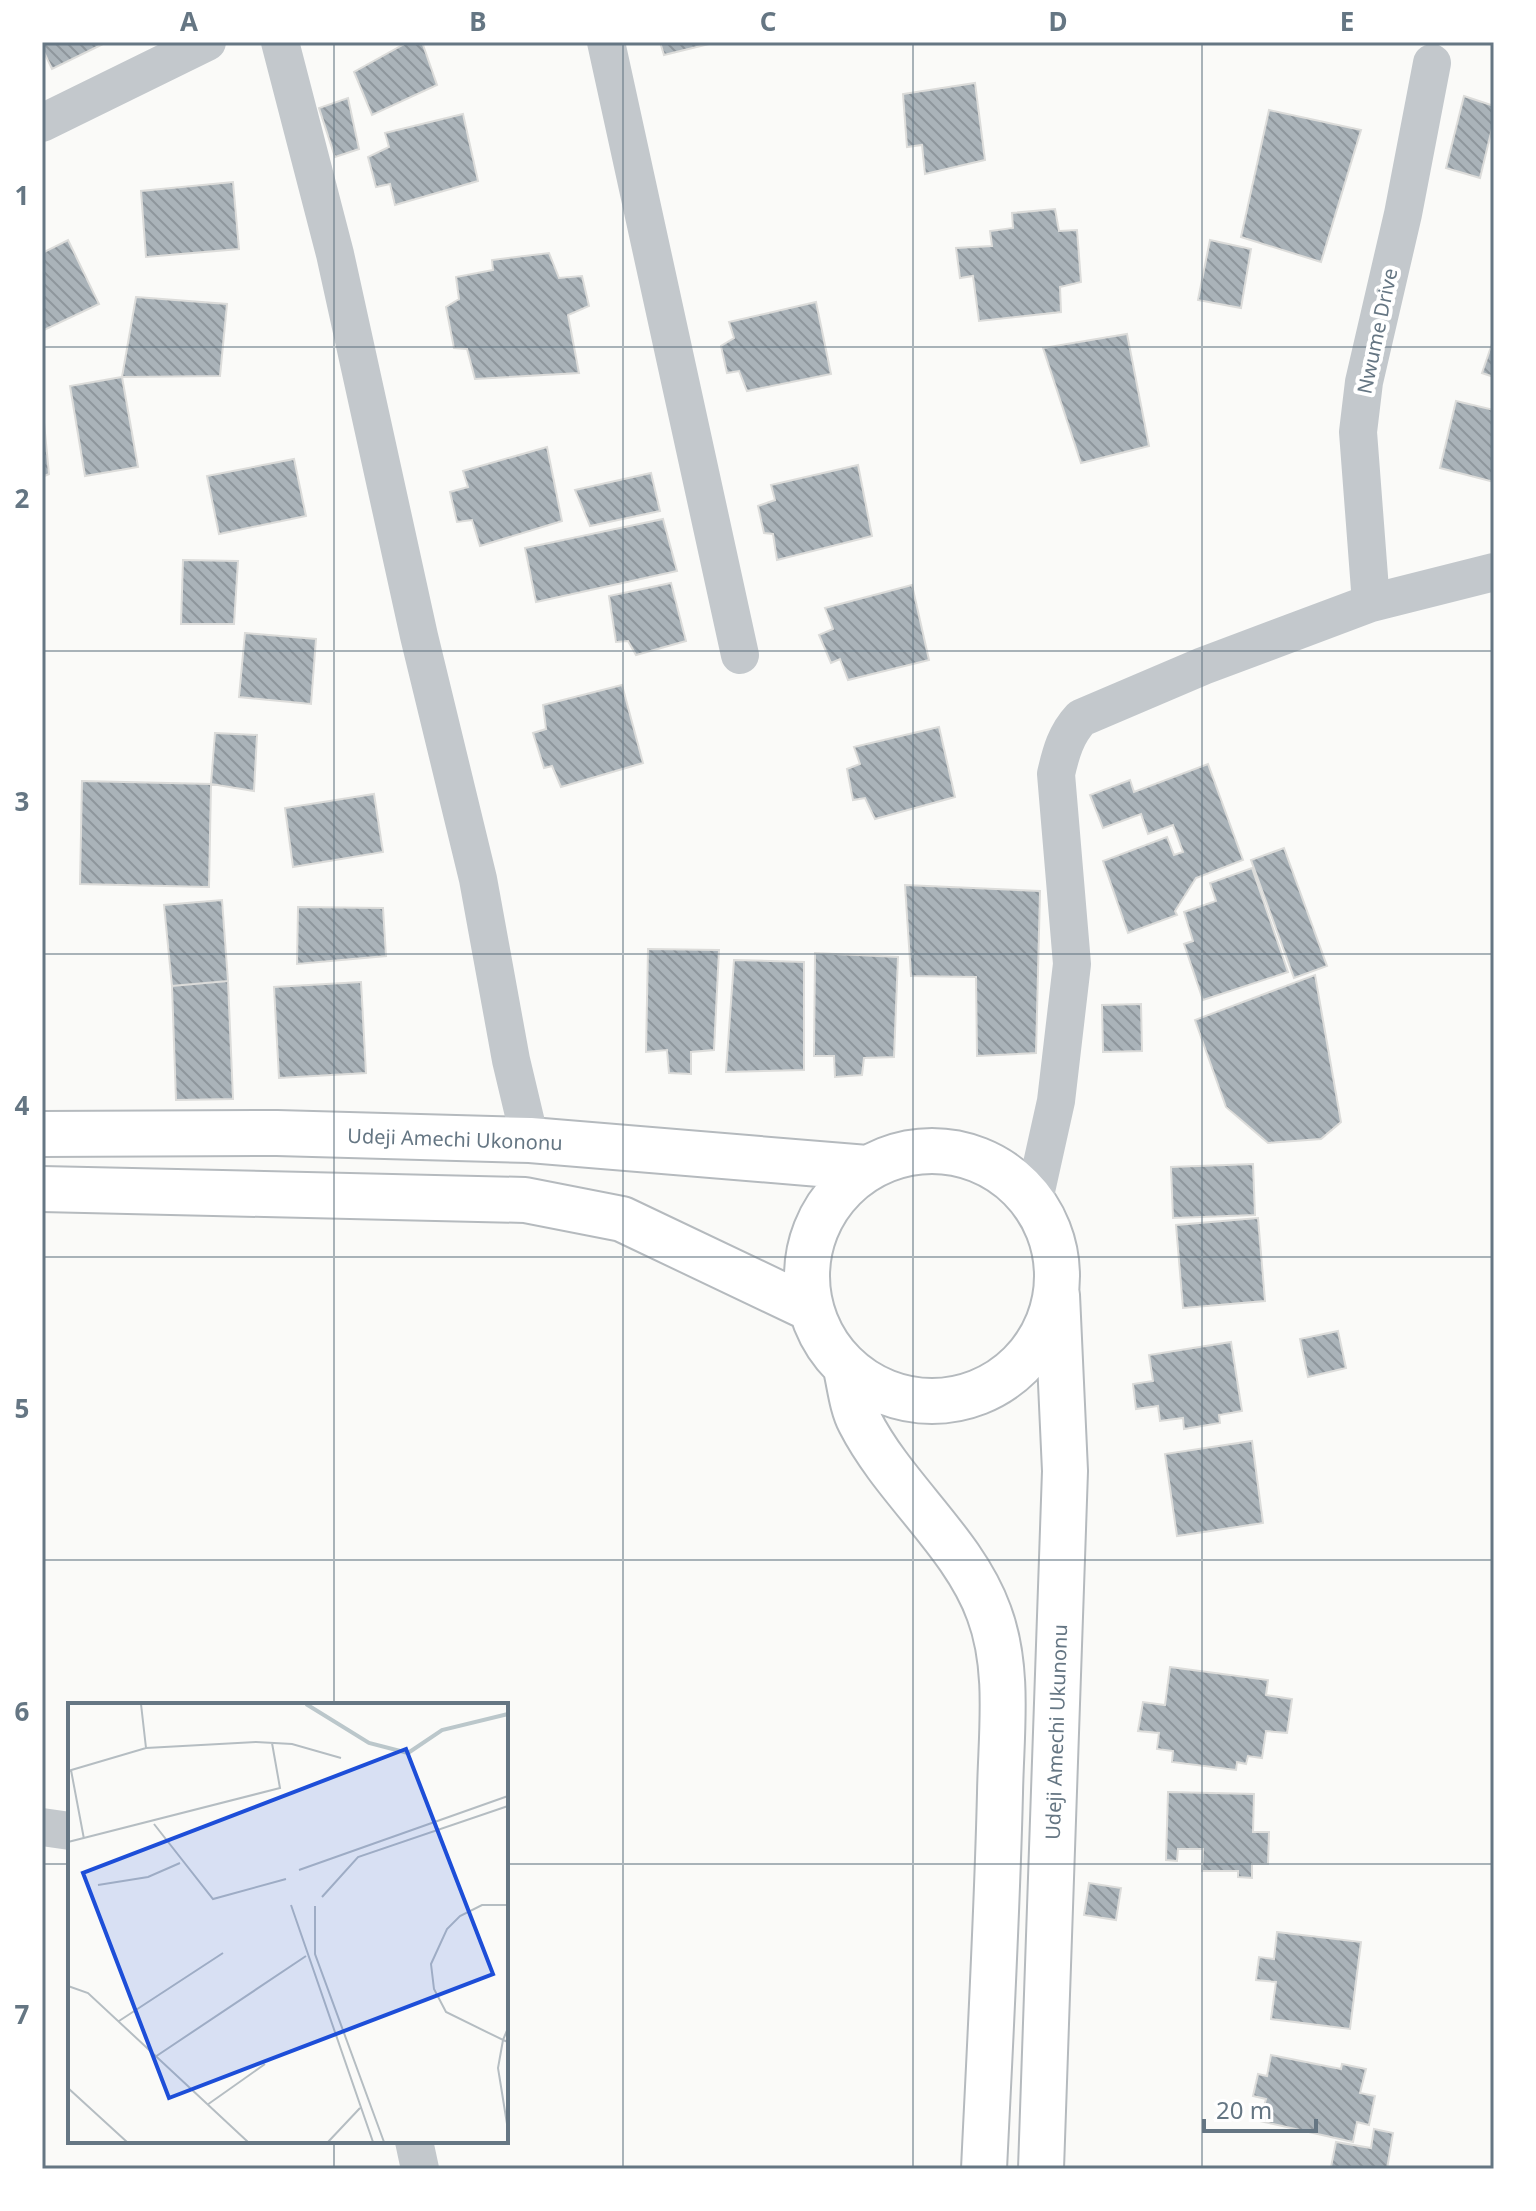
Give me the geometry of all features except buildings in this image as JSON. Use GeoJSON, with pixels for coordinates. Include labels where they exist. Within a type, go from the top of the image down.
{"type":"FeatureCollection","features":[{"type":"Feature","properties":{"kind":"main road","name":"Udeji Amechi Ukononu"},"geometry":{"type":"LineString","coordinates":[[42,1134],[277,1133],[530,1140],[867,1168]]}},
{"type":"Feature","properties":{"kind":"main road"},"geometry":{"type":"LineString","coordinates":[[938,1150],[975,1157],[1007,1174],[1034,1200],[1050,1229],[1058,1262],[1057,1295],[1045,1332],[1023,1364],[992,1387],[955,1401],[916,1402],[892,1395],[879,1391],[846,1369],[819,1332],[811,1309],[806,1269],[816,1229],[836,1195],[867,1168],[901,1154],[938,1150]]}},
{"type":"Feature","properties":{"kind":"main road"},"geometry":{"type":"LineString","coordinates":[[42,1189],[525,1200],[622,1219],[811,1309]]}},
{"type":"Feature","properties":{"kind":"main road","name":"Udeji Amechi Ukunonu"},"geometry":{"type":"LineString","coordinates":[[1041,2169],[1065,1471],[1057,1295]]}},
{"type":"Feature","properties":{"kind":"main road"},"geometry":{"type":"LineString","coordinates":[[846,1369],[858,1418],[877,1453],[965,1567],[988,1610],[997,1640],[1002,1679],[998,1862],[984,2169]]}},
{"type":"Feature","properties":{"kind":"street"},"geometry":{"type":"LineString","coordinates":[[42,123],[207,42]]}},
{"type":"Feature","properties":{"kind":"street"},"geometry":{"type":"LineString","coordinates":[[280,42],[335,254],[419,636],[478,879],[511,1060],[530,1140]]}},
{"type":"Feature","properties":{"kind":"street"},"geometry":{"type":"LineString","coordinates":[[606,42],[740,655]]}},
{"type":"Feature","properties":{"kind":"street","name":"Nwume Drive"},"geometry":{"type":"LineString","coordinates":[[1371,603],[1358,432],[1364,382],[1403,214],[1432,63]]}},
{"type":"Feature","properties":{"kind":"street"},"geometry":{"type":"LineString","coordinates":[[1034,1200],[1056,1101],[1072,964],[1056,774],[1070,730],[1081,718],[1203,666],[1371,603],[1494,572]]}},
{"type":"Feature","properties":{"kind":"street"},"geometry":{"type":"LineString","coordinates":[[414,2143],[420,2169]]}}]}
